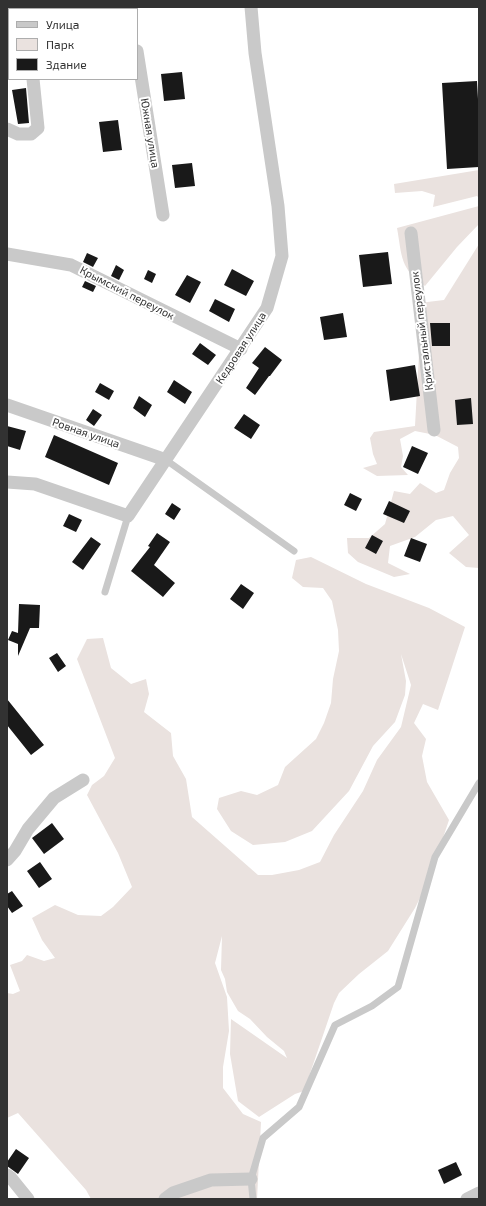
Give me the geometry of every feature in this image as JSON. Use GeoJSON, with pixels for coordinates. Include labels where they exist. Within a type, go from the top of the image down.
{"type":"FeatureCollection","features":[{"type":"Feature","properties":{"kind":"street","name":"Кедровая улица"},"geometry":{"type":"LineString","coordinates":[[128,516],[268,308],[282,256],[278,206],[255,53],[251,7]]}},
{"type":"Feature","properties":{"kind":"street","name":"Южная улица"},"geometry":{"type":"LineString","coordinates":[[138,57],[163,215]]}},
{"type":"Feature","properties":{"kind":"street"},"geometry":{"type":"LineString","coordinates":[[7,129],[18,134],[31,134],[38,128],[33,80]]}},
{"type":"Feature","properties":{"kind":"street","name":"Кристальный переулок"},"geometry":{"type":"LineString","coordinates":[[410,233],[434,430]]}},
{"type":"Feature","properties":{"kind":"street","name":"Крымский переулок"},"geometry":{"type":"LineString","coordinates":[[7,254],[70,265],[241,349]]}},
{"type":"Feature","properties":{"kind":"street","name":"Ровная улица"},"geometry":{"type":"LineString","coordinates":[[7,405],[166,460]]}},
{"type":"Feature","properties":{"kind":"street"},"geometry":{"type":"LineString","coordinates":[[7,482],[34,484],[128,516]]}},
{"type":"Feature","properties":{"kind":"street"},"geometry":{"type":"LineString","coordinates":[[7,860],[15,851],[28,829],[54,798],[83,780]]}},
{"type":"Feature","properties":{"kind":"street"},"geometry":{"type":"LineString","coordinates":[[7,1176],[11,1178],[28,1199]]}},
{"type":"Feature","properties":{"kind":"street"},"geometry":{"type":"LineString","coordinates":[[165,1199],[173,1193],[211,1180],[251,1179]]}},
{"type":"Feature","properties":{"kind":"street"},"geometry":{"type":"LineString","coordinates":[[467,1199],[479,1193]]}},
{"type":"Feature","properties":{"kind":"lane"},"geometry":{"type":"LineString","coordinates":[[166,460],[294,551]]}},
{"type":"Feature","properties":{"kind":"lane"},"geometry":{"type":"LineString","coordinates":[[105,592],[128,516]]}},
{"type":"Feature","properties":{"kind":"lane"},"geometry":{"type":"LineString","coordinates":[[253,1199],[251,1179],[263,1138],[299,1107],[335,1025],[372,1006],[398,987],[435,857],[479,783]]}},
{"type":"Feature","properties":{"kind":"green space"},"geometry":{"type":"Polygon","coordinates":[[[479,170],[479,198],[477,196],[433,207],[435,195],[422,191],[395,193],[394,184],[479,170]]]}},
{"type":"Feature","properties":{"kind":"green space"},"geometry":{"type":"Polygon","coordinates":[[[479,206],[479,224],[457,247],[425,286],[417,280],[406,268],[401,254],[397,228],[479,206]]]}},
{"type":"Feature","properties":{"kind":"green space"},"geometry":{"type":"Polygon","coordinates":[[[479,244],[479,568],[466,567],[449,553],[469,535],[453,516],[436,520],[415,537],[390,546],[388,563],[410,574],[394,577],[358,562],[348,553],[347,538],[369,538],[385,524],[394,491],[410,494],[420,483],[436,493],[444,490],[450,473],[459,458],[458,447],[435,435],[415,431],[400,439],[403,456],[401,467],[408,475],[377,476],[363,468],[377,464],[373,454],[370,438],[374,432],[415,426],[420,336],[419,303],[444,300],[479,244]]]}},
{"type":"Feature","properties":{"kind":"green space"},"geometry":{"type":"Polygon","coordinates":[[[311,557],[366,584],[429,608],[465,627],[438,710],[423,704],[414,723],[426,739],[422,756],[427,782],[449,820],[428,882],[415,908],[388,951],[359,974],[339,993],[334,1003],[304,1091],[295,1094],[259,1117],[238,1101],[230,1054],[231,1019],[287,1058],[284,1051],[267,1037],[250,1019],[238,1011],[227,992],[225,979],[221,970],[222,936],[215,963],[227,997],[229,1031],[223,1067],[223,1088],[243,1114],[261,1122],[257,1199],[91,1199],[86,1190],[18,1113],[7,1118],[7,993],[13,994],[20,991],[10,965],[22,961],[27,955],[44,961],[55,958],[42,940],[32,918],[55,905],[78,915],[101,916],[113,907],[132,887],[118,853],[87,795],[92,785],[104,776],[115,758],[77,659],[87,639],[103,638],[111,668],[131,684],[146,679],[149,694],[144,712],[171,733],[173,756],[186,779],[192,817],[258,875],[272,875],[299,870],[320,862],[334,835],[363,791],[377,760],[401,727],[411,685],[401,654],[406,681],[405,695],[395,722],[373,746],[349,791],[312,831],[285,842],[253,845],[231,831],[217,809],[219,798],[241,791],[257,795],[278,785],[285,767],[316,739],[324,723],[331,703],[333,679],[339,651],[338,630],[332,601],[323,588],[303,587],[292,578],[296,560],[311,557]]]}},
{"type":"Feature","properties":{"kind":"building"},"geometry":{"type":"Polygon","coordinates":[[[182,72],[185,99],[164,101],[161,74],[182,72]]]}},
{"type":"Feature","properties":{"kind":"building"},"geometry":{"type":"Polygon","coordinates":[[[477,81],[479,167],[447,169],[442,83],[477,81]]]}},
{"type":"Feature","properties":{"kind":"building"},"geometry":{"type":"Polygon","coordinates":[[[26,88],[29,123],[18,124],[12,90],[26,88]]]}},
{"type":"Feature","properties":{"kind":"building"},"geometry":{"type":"Polygon","coordinates":[[[118,120],[122,150],[103,152],[99,122],[118,120]]]}},
{"type":"Feature","properties":{"kind":"building"},"geometry":{"type":"Polygon","coordinates":[[[192,163],[195,186],[175,188],[172,165],[192,163]]]}},
{"type":"Feature","properties":{"kind":"building"},"geometry":{"type":"Polygon","coordinates":[[[388,252],[392,284],[363,287],[359,255],[388,252]]]}},
{"type":"Feature","properties":{"kind":"building"},"geometry":{"type":"Polygon","coordinates":[[[87,253],[98,258],[93,267],[83,262],[87,253]]]}},
{"type":"Feature","properties":{"kind":"building"},"geometry":{"type":"Polygon","coordinates":[[[116,265],[124,270],[119,280],[111,276],[116,265]]]}},
{"type":"Feature","properties":{"kind":"building"},"geometry":{"type":"Polygon","coordinates":[[[232,269],[254,281],[246,296],[224,285],[232,269]]]}},
{"type":"Feature","properties":{"kind":"building"},"geometry":{"type":"Polygon","coordinates":[[[148,270],[156,274],[152,283],[144,279],[148,270]]]}},
{"type":"Feature","properties":{"kind":"building"},"geometry":{"type":"Polygon","coordinates":[[[187,275],[201,282],[190,303],[175,295],[187,275]]]}},
{"type":"Feature","properties":{"kind":"building"},"geometry":{"type":"Polygon","coordinates":[[[85,281],[96,286],[93,292],[82,287],[85,281]]]}},
{"type":"Feature","properties":{"kind":"building"},"geometry":{"type":"Polygon","coordinates":[[[215,299],[235,309],[229,322],[209,311],[215,299]]]}},
{"type":"Feature","properties":{"kind":"building"},"geometry":{"type":"Polygon","coordinates":[[[343,313],[347,337],[324,340],[320,317],[343,313]]]}},
{"type":"Feature","properties":{"kind":"building"},"geometry":{"type":"Polygon","coordinates":[[[430,323],[450,323],[450,346],[432,346],[430,323]]]}},
{"type":"Feature","properties":{"kind":"building"},"geometry":{"type":"Polygon","coordinates":[[[200,343],[216,355],[208,365],[192,354],[200,343]]]}},
{"type":"Feature","properties":{"kind":"building"},"geometry":{"type":"Polygon","coordinates":[[[265,347],[282,360],[255,395],[246,388],[259,368],[252,363],[265,347]]]}},
{"type":"Feature","properties":{"kind":"building"},"geometry":{"type":"Polygon","coordinates":[[[415,365],[420,396],[390,401],[386,370],[415,365]]]}},
{"type":"Feature","properties":{"kind":"building"},"geometry":{"type":"Polygon","coordinates":[[[174,380],[192,392],[185,404],[167,392],[174,380]]]}},
{"type":"Feature","properties":{"kind":"building"},"geometry":{"type":"Polygon","coordinates":[[[100,383],[114,391],[109,400],[95,392],[100,383]]]}},
{"type":"Feature","properties":{"kind":"building"},"geometry":{"type":"Polygon","coordinates":[[[139,396],[152,405],[145,417],[133,408],[139,396]]]}},
{"type":"Feature","properties":{"kind":"building"},"geometry":{"type":"Polygon","coordinates":[[[471,398],[473,424],[457,425],[455,400],[471,398]]]}},
{"type":"Feature","properties":{"kind":"building"},"geometry":{"type":"Polygon","coordinates":[[[93,409],[102,415],[94,426],[86,420],[93,409]]]}},
{"type":"Feature","properties":{"kind":"building"},"geometry":{"type":"Polygon","coordinates":[[[244,414],[260,425],[251,439],[234,428],[244,414]]]}},
{"type":"Feature","properties":{"kind":"building"},"geometry":{"type":"Polygon","coordinates":[[[7,426],[26,431],[20,450],[7,446],[7,426]]]}},
{"type":"Feature","properties":{"kind":"building"},"geometry":{"type":"Polygon","coordinates":[[[54,435],[118,463],[109,485],[45,457],[54,435]]]}},
{"type":"Feature","properties":{"kind":"building"},"geometry":{"type":"Polygon","coordinates":[[[412,446],[428,453],[418,474],[403,467],[412,446]]]}},
{"type":"Feature","properties":{"kind":"building"},"geometry":{"type":"Polygon","coordinates":[[[350,493],[362,499],[356,511],[344,505],[350,493]]]}},
{"type":"Feature","properties":{"kind":"building"},"geometry":{"type":"Polygon","coordinates":[[[389,501],[410,511],[404,523],[383,514],[389,501]]]}},
{"type":"Feature","properties":{"kind":"building"},"geometry":{"type":"Polygon","coordinates":[[[172,503],[181,509],[174,520],[165,514],[172,503]]]}},
{"type":"Feature","properties":{"kind":"building"},"geometry":{"type":"Polygon","coordinates":[[[69,514],[82,520],[76,532],[63,526],[69,514]]]}},
{"type":"Feature","properties":{"kind":"building"},"geometry":{"type":"Polygon","coordinates":[[[157,533],[170,542],[154,565],[175,583],[163,597],[131,571],[150,547],[148,546],[157,533]]]}},
{"type":"Feature","properties":{"kind":"building"},"geometry":{"type":"Polygon","coordinates":[[[372,535],[383,541],[376,554],[365,548],[372,535]]]}},
{"type":"Feature","properties":{"kind":"building"},"geometry":{"type":"Polygon","coordinates":[[[91,537],[101,544],[83,570],[72,562],[91,537]]]}},
{"type":"Feature","properties":{"kind":"building"},"geometry":{"type":"Polygon","coordinates":[[[411,538],[427,544],[420,562],[404,556],[411,538]]]}},
{"type":"Feature","properties":{"kind":"building"},"geometry":{"type":"Polygon","coordinates":[[[241,584],[254,593],[243,609],[230,599],[241,584]]]}},
{"type":"Feature","properties":{"kind":"building"},"geometry":{"type":"Polygon","coordinates":[[[19,604],[40,605],[39,628],[30,628],[18,656],[18,644],[8,640],[12,631],[18,633],[19,604]]]}},
{"type":"Feature","properties":{"kind":"building"},"geometry":{"type":"Polygon","coordinates":[[[57,653],[66,666],[58,672],[49,658],[57,653]]]}},
{"type":"Feature","properties":{"kind":"building"},"geometry":{"type":"Polygon","coordinates":[[[7,699],[44,745],[31,755],[7,725],[7,699]]]}},
{"type":"Feature","properties":{"kind":"building"},"geometry":{"type":"Polygon","coordinates":[[[52,823],[64,839],[44,854],[32,838],[52,823]]]}},
{"type":"Feature","properties":{"kind":"building"},"geometry":{"type":"Polygon","coordinates":[[[40,862],[52,879],[39,888],[27,871],[40,862]]]}},
{"type":"Feature","properties":{"kind":"building"},"geometry":{"type":"Polygon","coordinates":[[[12,891],[23,906],[12,913],[7,906],[7,894],[12,891]]]}},
{"type":"Feature","properties":{"kind":"building"},"geometry":{"type":"Polygon","coordinates":[[[16,1149],[29,1158],[18,1174],[7,1166],[7,1162],[16,1149]]]}},
{"type":"Feature","properties":{"kind":"building"},"geometry":{"type":"Polygon","coordinates":[[[456,1162],[462,1175],[444,1184],[438,1170],[456,1162]]]}}]}
